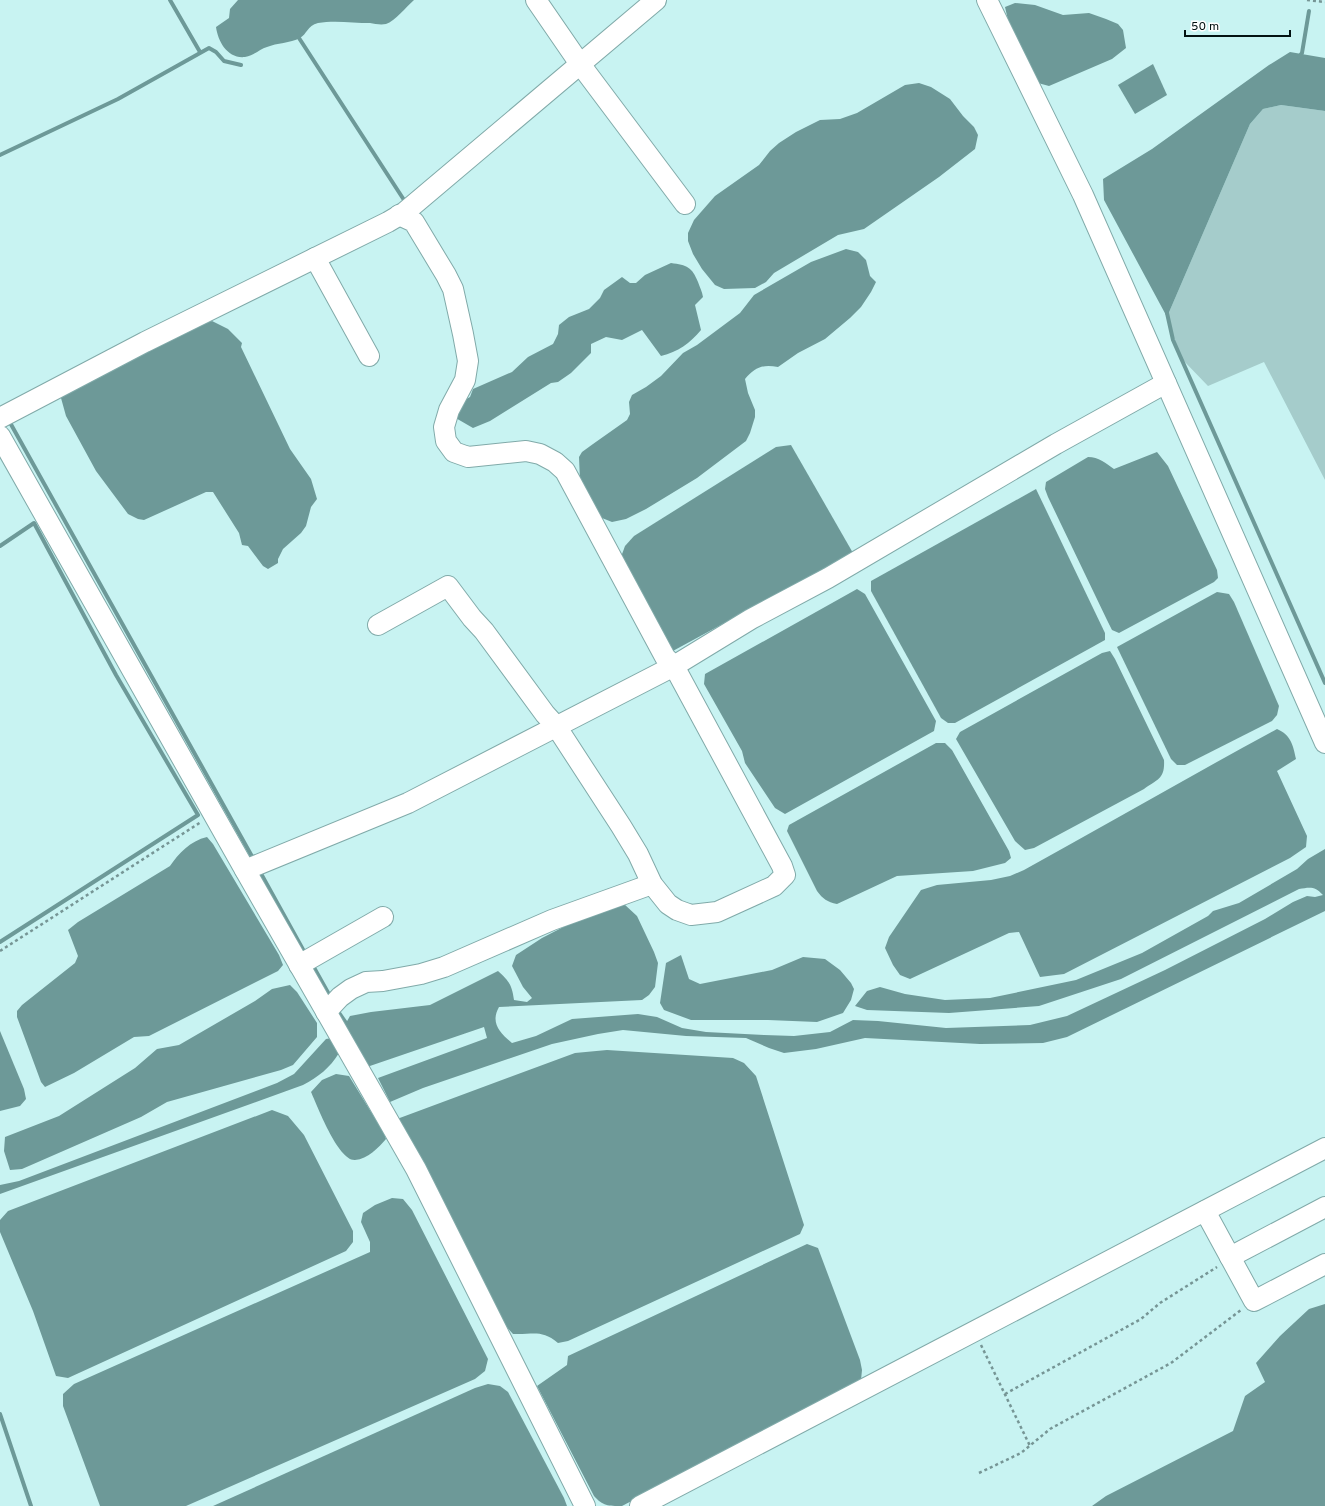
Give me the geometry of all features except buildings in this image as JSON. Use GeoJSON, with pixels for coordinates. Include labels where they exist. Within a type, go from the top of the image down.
{"type":"FeatureCollection","features":[{"type":"Feature","properties":{"kind":"street"},"geometry":{"type":"LineString","coordinates":[[536,0],[580,64],[685,204]]}},
{"type":"Feature","properties":{"kind":"street"},"geometry":{"type":"LineString","coordinates":[[0,418],[145,342],[388,222],[399,215],[656,0]]}},
{"type":"Feature","properties":{"kind":"street"},"geometry":{"type":"LineString","coordinates":[[987,0],[1083,195],[1325,743]]}},
{"type":"Feature","properties":{"kind":"street"},"geometry":{"type":"LineString","coordinates":[[378,625],[448,586],[472,618],[484,631],[545,714],[556,726],[621,826],[638,854],[652,884],[668,904],[677,910],[691,915],[717,912],[774,886],[785,875],[782,866],[674,666],[665,657],[564,471],[555,462],[540,454],[526,451],[468,457],[454,452],[446,441],[444,427],[448,410],[465,380],[468,361],[463,334],[453,289],[446,275],[414,222],[399,215]]}},
{"type":"Feature","properties":{"kind":"street"},"geometry":{"type":"LineString","coordinates":[[315,258],[369,356]]}},
{"type":"Feature","properties":{"kind":"street"},"geometry":{"type":"LineString","coordinates":[[245,870],[408,803],[674,666],[751,619],[828,578],[1056,444],[1166,383]]}},
{"type":"Feature","properties":{"kind":"street"},"geometry":{"type":"LineString","coordinates":[[0,436],[213,814],[416,1169],[585,1506]]}},
{"type":"Feature","properties":{"kind":"street"},"geometry":{"type":"LineString","coordinates":[[326,1012],[340,997],[351,989],[366,982],[383,981],[421,974],[444,967],[552,920],[652,884]]}},
{"type":"Feature","properties":{"kind":"street"},"geometry":{"type":"LineString","coordinates":[[299,965],[383,916]]}},
{"type":"Feature","properties":{"kind":"street"},"geometry":{"type":"LineString","coordinates":[[640,1506],[1325,1148]]}},
{"type":"Feature","properties":{"kind":"street"},"geometry":{"type":"LineString","coordinates":[[1230,1257],[1325,1208]]}},
{"type":"Feature","properties":{"kind":"street"},"geometry":{"type":"LineString","coordinates":[[1205,1211],[1254,1301],[1325,1264]]}},
{"type":"Feature","properties":{"kind":"path"},"geometry":{"type":"LineString","coordinates":[[1307,0],[1325,2]]}},
{"type":"Feature","properties":{"kind":"path"},"geometry":{"type":"LineString","coordinates":[[0,951],[213,814]]}},
{"type":"Feature","properties":{"kind":"path"},"geometry":{"type":"LineString","coordinates":[[1005,1394],[1141,1319],[1160,1303],[1216,1268],[1230,1257]]}},
{"type":"Feature","properties":{"kind":"path"},"geometry":{"type":"LineString","coordinates":[[980,1473],[1021,1453],[1050,1429],[1171,1363],[1254,1301]]}},
{"type":"Feature","properties":{"kind":"path"},"geometry":{"type":"LineString","coordinates":[[974,1331],[1030,1446]]}},
{"type":"Feature","properties":{"kind":"shaded area"},"geometry":{"type":"Polygon","coordinates":[[[238,0],[414,0],[397,17],[386,24],[337,22],[318,23],[309,28],[300,38],[264,48],[245,57],[239,57],[229,52],[225,48],[219,38],[216,27],[229,18],[230,9],[238,0]]]}},
{"type":"Feature","properties":{"kind":"shaded area"},"geometry":{"type":"Polygon","coordinates":[[[1015,3],[1035,5],[1063,15],[1089,13],[1106,19],[1118,24],[1123,30],[1126,48],[1112,59],[1049,86],[1038,83],[1008,20],[1005,7],[1015,3]]]}},
{"type":"Feature","properties":{"kind":"shaded area"},"geometry":{"type":"Polygon","coordinates":[[[1290,52],[1325,58],[1325,111],[1281,105],[1263,109],[1250,124],[1167,317],[1104,200],[1103,179],[1152,149],[1269,65],[1290,52]]]}},
{"type":"Feature","properties":{"kind":"shaded area"},"geometry":{"type":"Polygon","coordinates":[[[1153,64],[1167,95],[1135,114],[1118,85],[1153,64]]]}},
{"type":"Feature","properties":{"kind":"shaded area"},"geometry":{"type":"Polygon","coordinates":[[[919,83],[931,87],[950,99],[974,127],[978,135],[975,149],[939,177],[864,229],[838,235],[774,273],[766,282],[755,288],[724,289],[715,285],[702,269],[693,254],[688,241],[688,233],[694,220],[715,196],[759,165],[770,151],[796,132],[820,120],[840,119],[857,113],[905,85],[919,83]]]}},
{"type":"Feature","properties":{"kind":"shaded area"},"geometry":{"type":"Polygon","coordinates":[[[1281,105],[1325,111],[1325,480],[1264,362],[1208,386],[1181,358],[1167,317],[1250,124],[1263,109],[1281,105]]]}},
{"type":"Feature","properties":{"kind":"shaded area"},"geometry":{"type":"Polygon","coordinates":[[[846,249],[858,252],[866,260],[870,276],[876,282],[871,292],[861,307],[825,339],[798,353],[778,367],[764,366],[756,369],[745,379],[748,393],[755,410],[755,417],[746,441],[697,478],[646,509],[626,519],[612,522],[597,516],[580,481],[579,457],[582,452],[627,420],[630,414],[629,402],[632,395],[661,376],[683,353],[697,345],[740,313],[754,295],[811,262],[846,249]]]}},
{"type":"Feature","properties":{"kind":"shaded area"},"geometry":{"type":"Polygon","coordinates":[[[671,263],[685,266],[694,273],[703,297],[695,305],[701,330],[683,346],[673,352],[661,356],[642,330],[622,340],[606,337],[591,344],[591,353],[571,373],[558,382],[551,383],[490,421],[473,428],[454,417],[461,402],[470,397],[473,389],[512,372],[528,357],[553,344],[558,334],[559,325],[569,317],[589,309],[600,298],[604,290],[622,277],[630,283],[636,283],[645,275],[671,263]]]}},
{"type":"Feature","properties":{"kind":"shaded area"},"geometry":{"type":"Polygon","coordinates":[[[212,321],[228,329],[242,343],[241,347],[290,449],[311,479],[317,499],[311,507],[306,526],[301,533],[283,549],[278,559],[278,563],[268,569],[263,566],[248,546],[242,545],[239,533],[213,492],[206,492],[144,520],[128,514],[96,471],[66,416],[61,398],[64,394],[200,325],[212,321]]]}},
{"type":"Feature","properties":{"kind":"shaded area"},"geometry":{"type":"Polygon","coordinates":[[[791,445],[853,553],[671,652],[621,557],[625,546],[634,536],[776,447],[791,445]]]}},
{"type":"Feature","properties":{"kind":"shaded area"},"geometry":{"type":"Polygon","coordinates":[[[1157,452],[1168,466],[1217,570],[1218,578],[1214,582],[1119,633],[1112,630],[1107,620],[1048,497],[1045,489],[1046,482],[1088,457],[1099,459],[1114,469],[1157,452]]]}},
{"type":"Feature","properties":{"kind":"shaded area"},"geometry":{"type":"Polygon","coordinates":[[[1036,489],[1105,633],[1105,640],[955,723],[948,723],[941,718],[871,591],[871,581],[1036,489]]]}},
{"type":"Feature","properties":{"kind":"shaded area"},"geometry":{"type":"Polygon","coordinates":[[[857,589],[865,594],[936,721],[934,731],[785,814],[775,808],[745,763],[742,751],[704,684],[705,674],[857,589]]]}},
{"type":"Feature","properties":{"kind":"shaded area"},"geometry":{"type":"Polygon","coordinates":[[[1217,592],[1229,594],[1234,602],[1279,706],[1277,715],[1272,721],[1185,765],[1177,765],[1171,759],[1117,647],[1217,592]]]}},
{"type":"Feature","properties":{"kind":"shaded area"},"geometry":{"type":"Polygon","coordinates":[[[1110,651],[1164,760],[1162,775],[1144,789],[1034,848],[1025,850],[1015,841],[956,739],[960,732],[1102,653],[1110,651]]]}},
{"type":"Feature","properties":{"kind":"shaded area"},"geometry":{"type":"Polygon","coordinates":[[[1277,729],[1282,731],[1291,741],[1296,759],[1277,771],[1307,836],[1306,847],[1290,858],[1064,974],[1040,977],[1019,932],[1009,933],[910,979],[900,975],[893,965],[885,948],[889,937],[921,890],[937,885],[991,880],[1010,876],[1024,870],[1277,729]]]}},
{"type":"Feature","properties":{"kind":"shaded area"},"geometry":{"type":"Polygon","coordinates":[[[936,743],[945,743],[952,750],[1009,851],[1011,858],[1005,863],[973,871],[897,876],[837,904],[826,900],[817,891],[787,831],[789,825],[936,743]]]}},
{"type":"Feature","properties":{"kind":"shaded area"},"geometry":{"type":"Polygon","coordinates":[[[207,837],[213,844],[279,955],[283,965],[278,971],[149,1036],[134,1037],[74,1073],[45,1087],[41,1082],[17,1017],[17,1011],[22,1005],[75,963],[78,956],[68,930],[78,922],[170,866],[186,848],[195,841],[207,837]]]}},
{"type":"Feature","properties":{"kind":"shaded area"},"geometry":{"type":"Polygon","coordinates":[[[1325,849],[1325,911],[1067,1037],[1043,1043],[980,1044],[865,1038],[816,1049],[784,1053],[746,1038],[686,1036],[623,1030],[552,1044],[423,1088],[390,1102],[378,1078],[487,1038],[484,1027],[364,1068],[345,1031],[346,1023],[350,1016],[430,1005],[498,971],[509,984],[514,1000],[527,1002],[532,998],[523,987],[512,966],[516,955],[542,938],[608,904],[624,904],[637,916],[658,963],[655,987],[649,995],[642,1000],[499,1007],[496,1013],[496,1023],[500,1031],[512,1043],[536,1036],[572,1019],[638,1014],[657,1017],[682,1028],[706,1032],[794,1036],[830,1032],[853,1020],[946,1028],[1030,1025],[1067,1016],[1165,970],[1265,919],[1293,902],[1307,896],[1315,897],[1323,895],[1312,888],[1299,889],[1121,979],[1039,1006],[949,1013],[867,1010],[855,1006],[867,991],[880,987],[905,994],[945,1000],[990,998],[1076,980],[1142,953],[1208,916],[1213,911],[1239,903],[1297,869],[1308,859],[1325,849]]]}},
{"type":"Feature","properties":{"kind":"shaded area"},"geometry":{"type":"Polygon","coordinates":[[[681,955],[689,979],[700,984],[772,970],[803,957],[825,959],[840,970],[854,989],[851,1000],[843,1013],[817,1022],[768,1020],[691,1020],[664,1010],[660,1003],[666,963],[681,955]]]}},
{"type":"Feature","properties":{"kind":"shaded area"},"geometry":{"type":"Polygon","coordinates":[[[290,985],[297,992],[317,1023],[317,1037],[293,1065],[281,1070],[167,1102],[141,1117],[22,1169],[10,1170],[4,1151],[5,1137],[59,1116],[135,1068],[157,1049],[179,1045],[255,1001],[272,989],[290,985]]]}},
{"type":"Feature","properties":{"kind":"shaded area"},"geometry":{"type":"Polygon","coordinates":[[[0,1031],[24,1089],[26,1099],[20,1106],[0,1111],[0,1031]]]}},
{"type":"Feature","properties":{"kind":"shaded area"},"geometry":{"type":"Polygon","coordinates":[[[332,1038],[339,1053],[323,1072],[303,1085],[0,1194],[0,1185],[19,1181],[277,1083],[294,1074],[326,1039],[332,1038]]]}},
{"type":"Feature","properties":{"kind":"shaded area"},"geometry":{"type":"Polygon","coordinates":[[[607,1050],[733,1058],[744,1063],[756,1076],[804,1225],[800,1234],[568,1341],[558,1343],[542,1334],[513,1334],[503,1323],[397,1119],[575,1053],[607,1050]]]}},
{"type":"Feature","properties":{"kind":"shaded area"},"geometry":{"type":"Polygon","coordinates":[[[336,1074],[349,1076],[384,1133],[386,1139],[380,1146],[364,1158],[355,1160],[348,1158],[342,1152],[329,1131],[311,1092],[322,1080],[336,1074]]]}},
{"type":"Feature","properties":{"kind":"shaded area"},"geometry":{"type":"Polygon","coordinates":[[[272,1110],[288,1116],[304,1135],[353,1231],[353,1242],[346,1251],[68,1378],[56,1376],[33,1311],[0,1232],[0,1220],[8,1211],[272,1110]]]}},
{"type":"Feature","properties":{"kind":"shaded area"},"geometry":{"type":"Polygon","coordinates":[[[392,1198],[403,1199],[412,1210],[488,1359],[485,1371],[475,1379],[186,1506],[100,1506],[63,1406],[63,1394],[74,1384],[370,1252],[370,1242],[361,1222],[363,1213],[375,1205],[392,1198]]]}},
{"type":"Feature","properties":{"kind":"shaded area"},"geometry":{"type":"Polygon","coordinates":[[[807,1244],[818,1248],[860,1360],[862,1370],[861,1380],[622,1506],[603,1504],[600,1502],[594,1496],[537,1386],[567,1365],[568,1356],[807,1244]]]}},
{"type":"Feature","properties":{"kind":"shaded area"},"geometry":{"type":"Polygon","coordinates":[[[1325,1304],[1325,1506],[1092,1506],[1106,1496],[1233,1431],[1245,1396],[1265,1382],[1256,1363],[1280,1336],[1309,1309],[1325,1304]]]}},
{"type":"Feature","properties":{"kind":"shaded area"},"geometry":{"type":"Polygon","coordinates":[[[488,1384],[500,1386],[508,1392],[567,1506],[213,1506],[475,1388],[488,1384]]]}},
{"type":"Feature","properties":{"kind":"waterway"},"geometry":{"type":"LineString","coordinates":[[170,0],[200,52]]}},
{"type":"Feature","properties":{"kind":"waterway"},"geometry":{"type":"LineString","coordinates":[[1299,57],[1302,53],[1309,11]]}},
{"type":"Feature","properties":{"kind":"waterway"},"geometry":{"type":"LineString","coordinates":[[299,38],[404,200]]}},
{"type":"Feature","properties":{"kind":"waterway"},"geometry":{"type":"LineString","coordinates":[[0,155],[118,99],[209,48],[216,52],[224,61],[241,65]]}},
{"type":"Feature","properties":{"kind":"waterway"},"geometry":{"type":"LineString","coordinates":[[1167,313],[1173,340],[1325,683]]}},
{"type":"Feature","properties":{"kind":"waterway"},"geometry":{"type":"LineString","coordinates":[[8,419],[254,860]]}},
{"type":"Feature","properties":{"kind":"waterway"},"geometry":{"type":"LineString","coordinates":[[0,546],[34,523],[116,675],[198,815],[0,942]]}},
{"type":"Feature","properties":{"kind":"waterway"},"geometry":{"type":"LineString","coordinates":[[259,870],[306,955]]}},
{"type":"Feature","properties":{"kind":"waterway"},"geometry":{"type":"LineString","coordinates":[[312,964],[331,998]]}},
{"type":"Feature","properties":{"kind":"waterway"},"geometry":{"type":"LineString","coordinates":[[337,1010],[346,1023]]}},
{"type":"Feature","properties":{"kind":"waterway"},"geometry":{"type":"LineString","coordinates":[[0,1414],[31,1506]]}}]}
